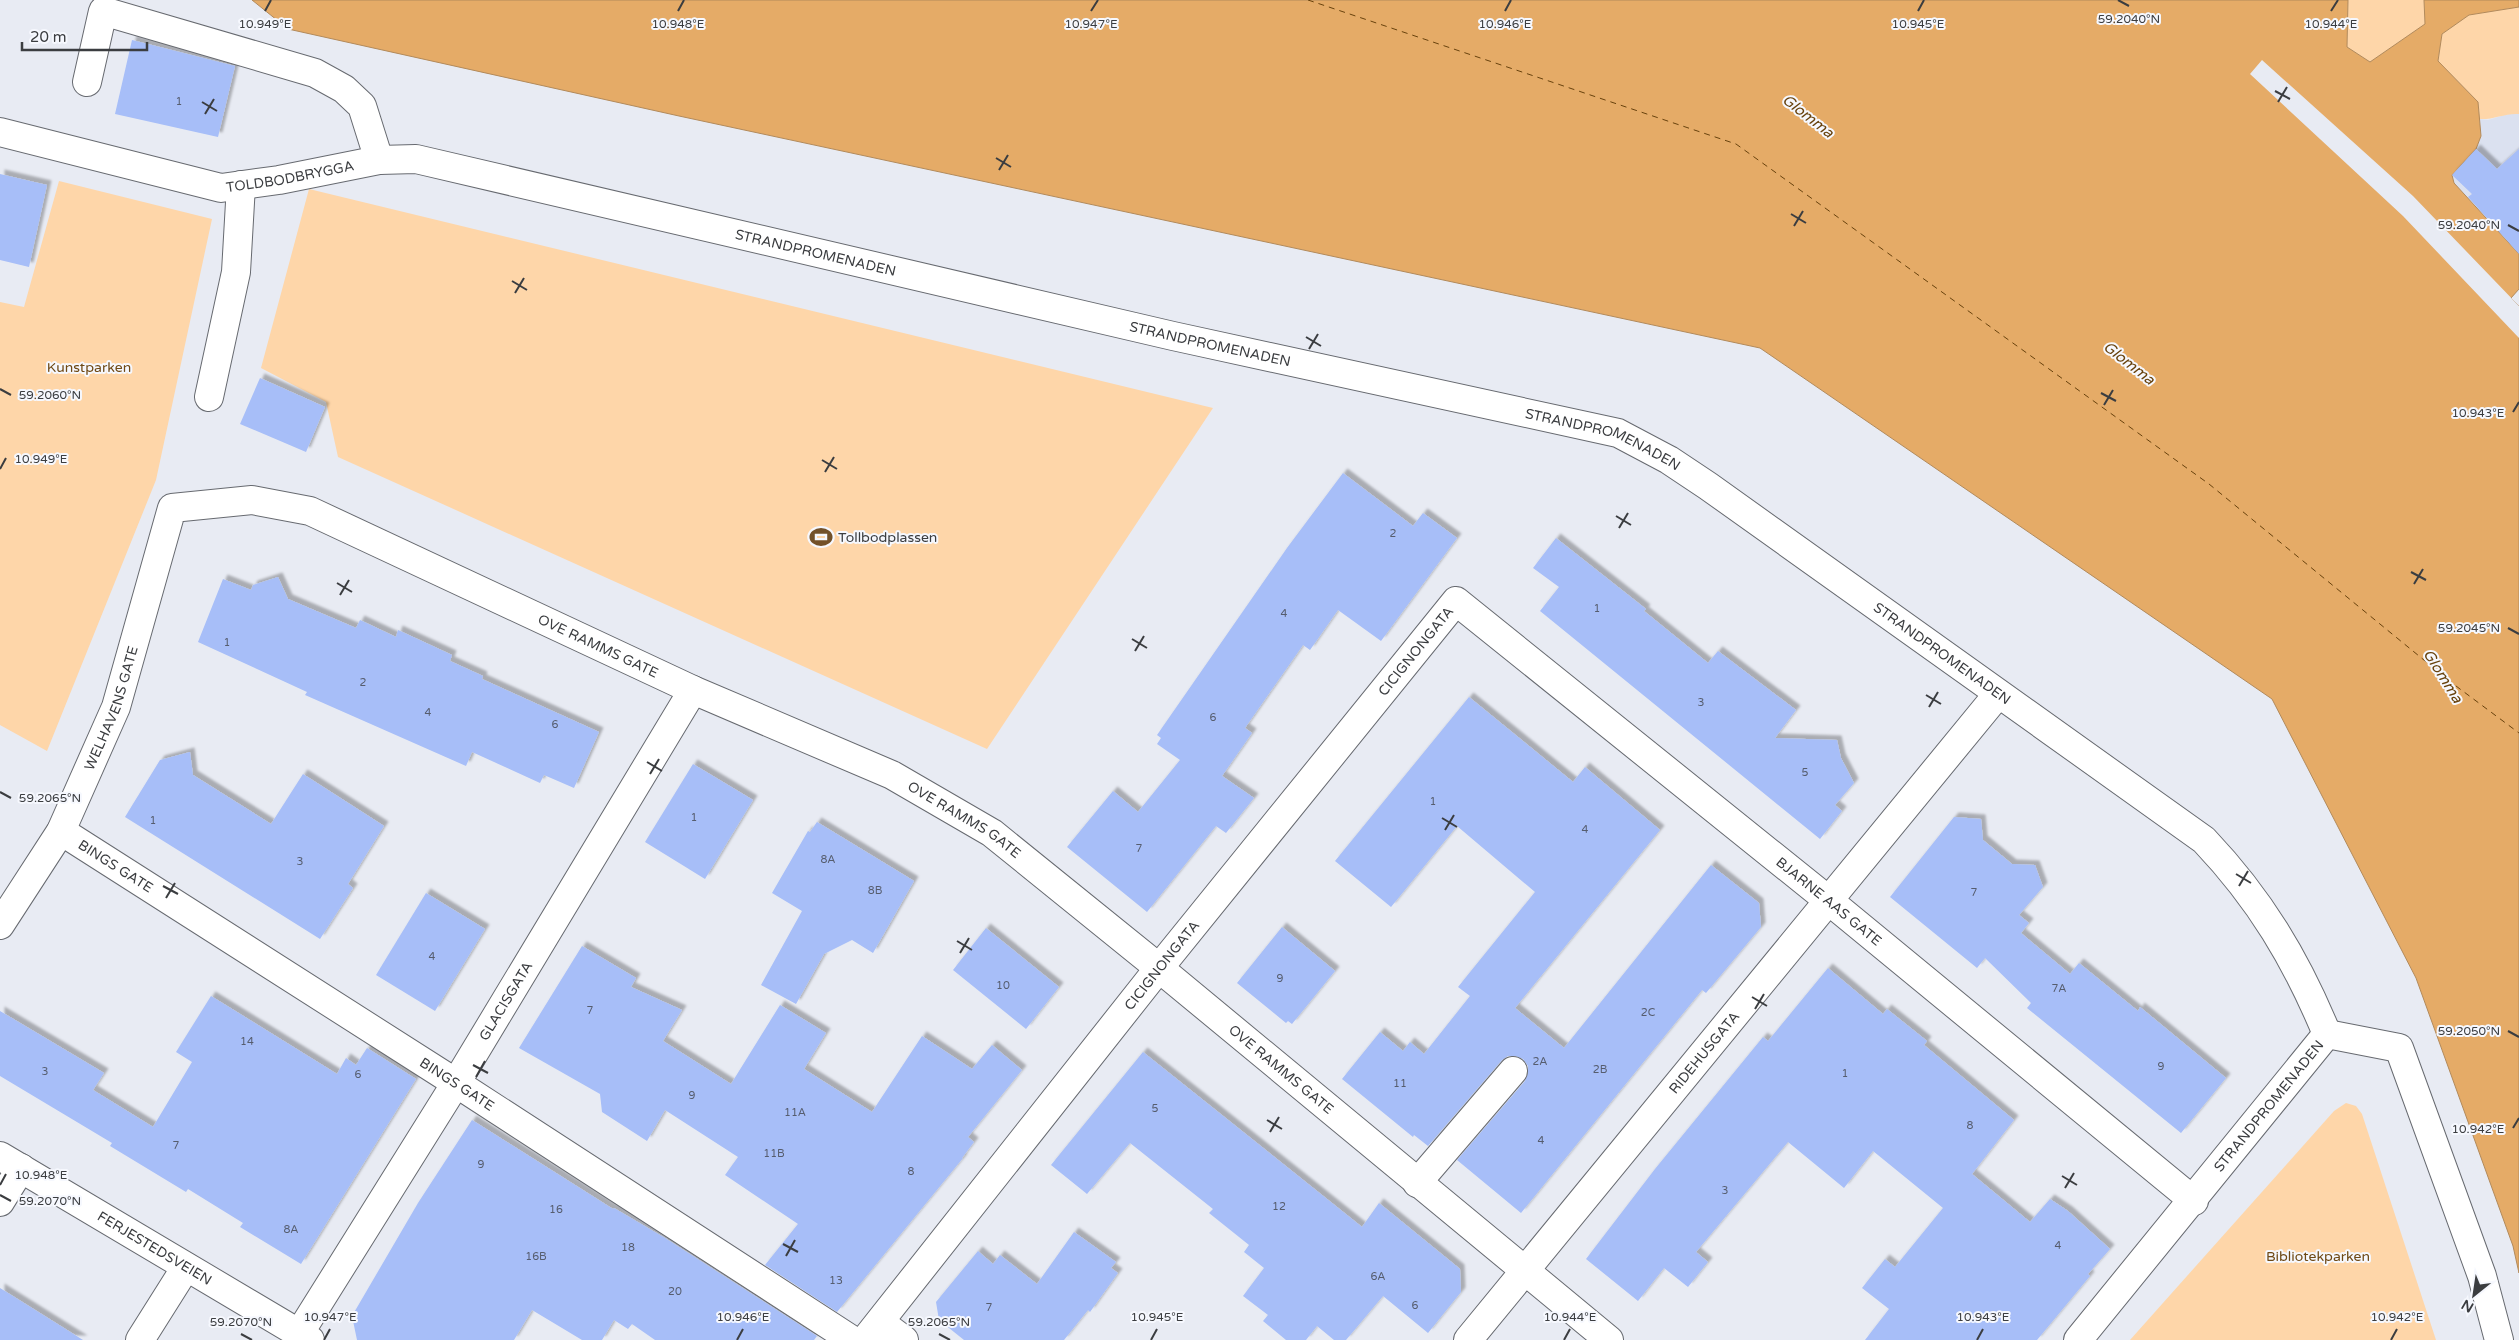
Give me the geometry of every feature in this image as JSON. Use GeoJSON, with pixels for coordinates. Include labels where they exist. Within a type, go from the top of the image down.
{"type":"FeatureCollection","features":[{"type":"Feature","properties":{"kind":"street"},"geometry":{"type":"LineString","coordinates":[[87,82],[103,11],[315,73],[344,89],[362,106],[378,160]]}},
{"type":"Feature","properties":{"kind":"street","name":"TOLDBODBRYGGA"},"geometry":{"type":"LineString","coordinates":[[0,132],[221,188],[279,180],[378,160],[416,159],[464,170]]}},
{"type":"Feature","properties":{"kind":"street","name":"STRANDPROMENADEN"},"geometry":{"type":"LineString","coordinates":[[464,170],[1173,336],[1618,433],[1661,456],[1708,486],[2204,840],[2254,897],[2283,942],[2310,991],[2327,1034],[2194,1201],[2078,1340]]}},
{"type":"Feature","properties":{"kind":"street"},"geometry":{"type":"LineString","coordinates":[[209,397],[236,272],[242,185]]}},
{"type":"Feature","properties":{"kind":"street","name":"OVE RAMMS GATE"},"geometry":{"type":"LineString","coordinates":[[206,504],[252,500],[310,511],[693,690],[892,775],[992,833],[1159,968],[1524,1272],[1609,1340]]}},
{"type":"Feature","properties":{"kind":"street","name":"WELHAVENS GATE"},"geometry":{"type":"LineString","coordinates":[[0,925],[61,831],[116,707],[172,508],[206,504]]}},
{"type":"Feature","properties":{"kind":"street","name":"CICIGNONGATA"},"geometry":{"type":"LineString","coordinates":[[873,1331],[1159,968],[1456,601],[1461,606]]}},
{"type":"Feature","properties":{"kind":"street","name":"BJARNE AAS GATE"},"geometry":{"type":"LineString","coordinates":[[1461,606],[1828,900],[2194,1201]]}},
{"type":"Feature","properties":{"kind":"street","name":"GLACISGATA"},"geometry":{"type":"LineString","coordinates":[[304,1337],[693,690]]}},
{"type":"Feature","properties":{"kind":"street","name":"RIDEHUSGATA"},"geometry":{"type":"LineString","coordinates":[[1468,1340],[1998,694]]}},
{"type":"Feature","properties":{"kind":"street","name":"BINGS GATE"},"geometry":{"type":"LineString","coordinates":[[61,831],[456,1083],[852,1340]]}},
{"type":"Feature","properties":{"kind":"street"},"geometry":{"type":"LineString","coordinates":[[2327,1034],[2399,1048],[2482,1276],[2499,1340]]}},
{"type":"Feature","properties":{"kind":"street"},"geometry":{"type":"LineString","coordinates":[[1417,1182],[1513,1071]]}},
{"type":"Feature","properties":{"kind":"street"},"geometry":{"type":"LineString","coordinates":[[0,1202],[10,1162]]}},
{"type":"Feature","properties":{"kind":"street","name":"FERJESTEDSVEIEN"},"geometry":{"type":"LineString","coordinates":[[10,1162],[304,1337]]}},
{"type":"Feature","properties":{"kind":"street"},"geometry":{"type":"LineString","coordinates":[[140,1340],[186,1267]]}},
{"type":"Feature","properties":{"kind":"street"},"geometry":{"type":"LineString","coordinates":[[873,1331],[904,1340]]}},
{"type":"Feature","properties":{"kind":"shaded area"},"geometry":{"type":"Polygon","coordinates":[[[2508,114],[2519,114],[2519,254],[2454,183],[2452,175],[2476,149],[2481,136],[2479,119],[2488,120],[2508,114]]]}},
{"type":"Feature","properties":{"kind":"green space"},"geometry":{"type":"Polygon","coordinates":[[[2348,0],[2424,0],[2425,24],[2370,62],[2347,47],[2348,0]]]}},
{"type":"Feature","properties":{"kind":"green space"},"geometry":{"type":"Polygon","coordinates":[[[2519,7],[2519,114],[2479,119],[2478,102],[2438,61],[2442,34],[2469,15],[2519,7]]]}},
{"type":"Feature","properties":{"kind":"green space","name":"Kunstparken"},"geometry":{"type":"Polygon","coordinates":[[[59,181],[212,219],[156,480],[47,751],[0,725],[0,302],[24,307],[59,181]]]}},
{"type":"Feature","properties":{"kind":"green space","name":"Tollbodplassen"},"geometry":{"type":"Polygon","coordinates":[[[309,189],[1213,408],[987,749],[338,457],[326,402],[261,368],[309,189]]]}},
{"type":"Feature","properties":{"kind":"green space","name":"Bibliotekparken"},"geometry":{"type":"Polygon","coordinates":[[[2346,1103],[2356,1106],[2362,1114],[2436,1340],[2130,1340],[2334,1111],[2346,1103]]]}},
{"type":"Feature","properties":{"kind":"water","name":"Glomma"},"geometry":{"type":"Polygon","coordinates":[[[252,0],[2348,0],[2347,47],[2370,62],[2425,24],[2424,0],[2519,0],[2519,7],[2469,15],[2442,34],[2438,61],[2478,102],[2481,136],[2476,149],[2452,175],[2454,183],[2519,254],[2519,289],[2511,298],[2519,306],[2519,1273],[2513,1246],[2416,978],[2272,699],[1760,348],[679,116],[288,29],[252,0]]]}},
{"type":"Feature","properties":{"kind":"pier"},"geometry":{"type":"Polygon","coordinates":[[[2262,60],[2413,196],[2519,306],[2519,338],[2403,216],[2250,74],[2262,60]]]}},
{"type":"Feature","properties":{"kind":"building"},"geometry":{"type":"Polygon","coordinates":[[[132,40],[235,66],[218,137],[115,114],[132,40]]]}},
{"type":"Feature","properties":{"kind":"building"},"geometry":{"type":"Polygon","coordinates":[[[2476,149],[2497,169],[2519,149],[2519,254],[2468,197],[2472,194],[2452,175],[2476,149]]]}},
{"type":"Feature","properties":{"kind":"building"},"geometry":{"type":"Polygon","coordinates":[[[0,174],[47,185],[29,267],[0,260],[0,174]]]}},
{"type":"Feature","properties":{"kind":"building"},"geometry":{"type":"Polygon","coordinates":[[[260,378],[325,407],[306,452],[240,424],[260,378]]]}},
{"type":"Feature","properties":{"kind":"building"},"geometry":{"type":"Polygon","coordinates":[[[1343,473],[1413,526],[1423,513],[1457,538],[1381,641],[1338,610],[1310,650],[1303,645],[1245,728],[1252,733],[1222,776],[1254,798],[1226,833],[1216,826],[1147,912],[1067,847],[1113,791],[1138,812],[1180,760],[1157,744],[1161,738],[1157,735],[1287,548],[1343,473]]]}},
{"type":"Feature","properties":{"kind":"building"},"geometry":{"type":"Polygon","coordinates":[[[1556,538],[1646,609],[1644,611],[1708,663],[1718,651],[1796,710],[1775,738],[1837,740],[1841,758],[1854,783],[1835,805],[1842,811],[1820,839],[1540,611],[1559,587],[1533,568],[1556,538]]]}},
{"type":"Feature","properties":{"kind":"building"},"geometry":{"type":"Polygon","coordinates":[[[278,577],[288,599],[356,628],[360,620],[396,637],[398,630],[452,655],[450,661],[483,676],[482,679],[599,732],[574,788],[544,775],[540,783],[472,752],[466,766],[305,695],[307,692],[198,642],[223,579],[251,590],[253,585],[278,577]]]}},
{"type":"Feature","properties":{"kind":"building"},"geometry":{"type":"Polygon","coordinates":[[[1469,697],[1573,782],[1585,767],[1660,830],[1515,1008],[1564,1048],[1711,865],[1759,903],[1761,927],[1706,993],[1702,990],[1521,1213],[1457,1160],[1525,1081],[1528,1066],[1523,1059],[1508,1056],[1502,1060],[1428,1146],[1414,1135],[1413,1137],[1342,1079],[1380,1032],[1403,1051],[1410,1042],[1424,1054],[1470,996],[1458,987],[1535,892],[1457,826],[1391,907],[1335,861],[1469,697]]]}},
{"type":"Feature","properties":{"kind":"building"},"geometry":{"type":"Polygon","coordinates":[[[190,752],[193,775],[271,824],[303,774],[384,826],[348,884],[353,888],[320,939],[125,817],[160,760],[190,752]]]}},
{"type":"Feature","properties":{"kind":"building"},"geometry":{"type":"Polygon","coordinates":[[[693,764],[753,800],[705,879],[645,842],[693,764]]]}},
{"type":"Feature","properties":{"kind":"building"},"geometry":{"type":"Polygon","coordinates":[[[1954,817],[1981,819],[1983,840],[2012,864],[2035,865],[2043,887],[2019,915],[2029,923],[2021,933],[2070,974],[2079,963],[2138,1011],[2140,1007],[2226,1078],[2181,1133],[2027,1008],[2031,1003],[1985,958],[1977,968],[1890,897],[1954,817]]]}},
{"type":"Feature","properties":{"kind":"building"},"geometry":{"type":"Polygon","coordinates":[[[817,822],[914,881],[873,953],[852,940],[824,954],[796,1004],[761,985],[802,911],[772,893],[808,831],[810,832],[817,822]]]}},
{"type":"Feature","properties":{"kind":"building"},"geometry":{"type":"Polygon","coordinates":[[[426,893],[485,929],[435,1011],[376,975],[426,893]]]}},
{"type":"Feature","properties":{"kind":"building"},"geometry":{"type":"Polygon","coordinates":[[[1282,927],[1335,971],[1292,1024],[1288,1021],[1286,1023],[1237,983],[1282,927]]]}},
{"type":"Feature","properties":{"kind":"building"},"geometry":{"type":"Polygon","coordinates":[[[986,928],[1059,987],[1026,1029],[953,970],[986,928]]]}},
{"type":"Feature","properties":{"kind":"building"},"geometry":{"type":"Polygon","coordinates":[[[582,946],[636,978],[631,987],[682,1010],[663,1041],[731,1084],[780,1005],[826,1033],[804,1069],[872,1112],[922,1036],[972,1069],[992,1045],[1022,1070],[968,1137],[974,1142],[963,1158],[837,1312],[765,1265],[798,1224],[725,1175],[738,1157],[665,1110],[647,1141],[602,1112],[600,1094],[519,1048],[582,946]]]}},
{"type":"Feature","properties":{"kind":"building"},"geometry":{"type":"Polygon","coordinates":[[[1828,968],[1883,1014],[1887,1009],[1927,1041],[1924,1045],[2014,1120],[1972,1174],[2030,1222],[2050,1199],[2068,1211],[2110,1249],[2088,1274],[2090,1276],[2037,1340],[1865,1340],[1889,1309],[1862,1288],[1885,1259],[1895,1267],[1943,1208],[1873,1151],[1844,1188],[1788,1142],[1696,1252],[1708,1262],[1688,1287],[1664,1268],[1638,1301],[1586,1259],[1655,1169],[1763,1037],[1768,1041],[1828,968]]]}},
{"type":"Feature","properties":{"kind":"building"},"geometry":{"type":"Polygon","coordinates":[[[211,996],[337,1074],[346,1058],[356,1065],[367,1048],[416,1079],[301,1264],[240,1227],[243,1223],[188,1189],[186,1192],[110,1146],[112,1143],[0,1076],[0,1011],[104,1073],[93,1090],[153,1127],[192,1062],[176,1052],[211,996]]]}},
{"type":"Feature","properties":{"kind":"building"},"geometry":{"type":"Polygon","coordinates":[[[1143,1052],[1362,1227],[1379,1203],[1460,1269],[1461,1292],[1428,1333],[1383,1296],[1346,1340],[1334,1340],[1317,1326],[1306,1340],[1286,1340],[1263,1321],[1268,1315],[1243,1296],[1264,1268],[1244,1252],[1249,1245],[1209,1213],[1213,1209],[1130,1143],[1087,1194],[1051,1165],[1143,1052]]]}},
{"type":"Feature","properties":{"kind":"building"},"geometry":{"type":"Polygon","coordinates":[[[472,1120],[613,1209],[665,1238],[817,1336],[814,1340],[655,1340],[632,1324],[628,1329],[614,1320],[602,1340],[582,1340],[532,1310],[514,1340],[357,1340],[352,1316],[418,1203],[472,1120]]]}},
{"type":"Feature","properties":{"kind":"building"},"geometry":{"type":"Polygon","coordinates":[[[1074,1232],[1116,1262],[1111,1268],[1118,1273],[1090,1312],[1088,1310],[1064,1340],[964,1340],[939,1320],[936,1302],[978,1251],[993,1264],[1000,1255],[1037,1284],[1074,1232]]]}},
{"type":"Feature","properties":{"kind":"building"},"geometry":{"type":"Polygon","coordinates":[[[0,1288],[83,1340],[0,1340],[0,1288]]]}},
{"type":"Feature","properties":{"kind":"ferry route"},"geometry":{"type":"LineString","coordinates":[[1308,0],[1736,144],[2209,484],[2452,683],[2519,733]]}},
{"type":"Feature","properties":{"kind":"place","name":"Tollbodplassen"},"geometry":{"type":"Point","coordinates":[821,537]}}]}
